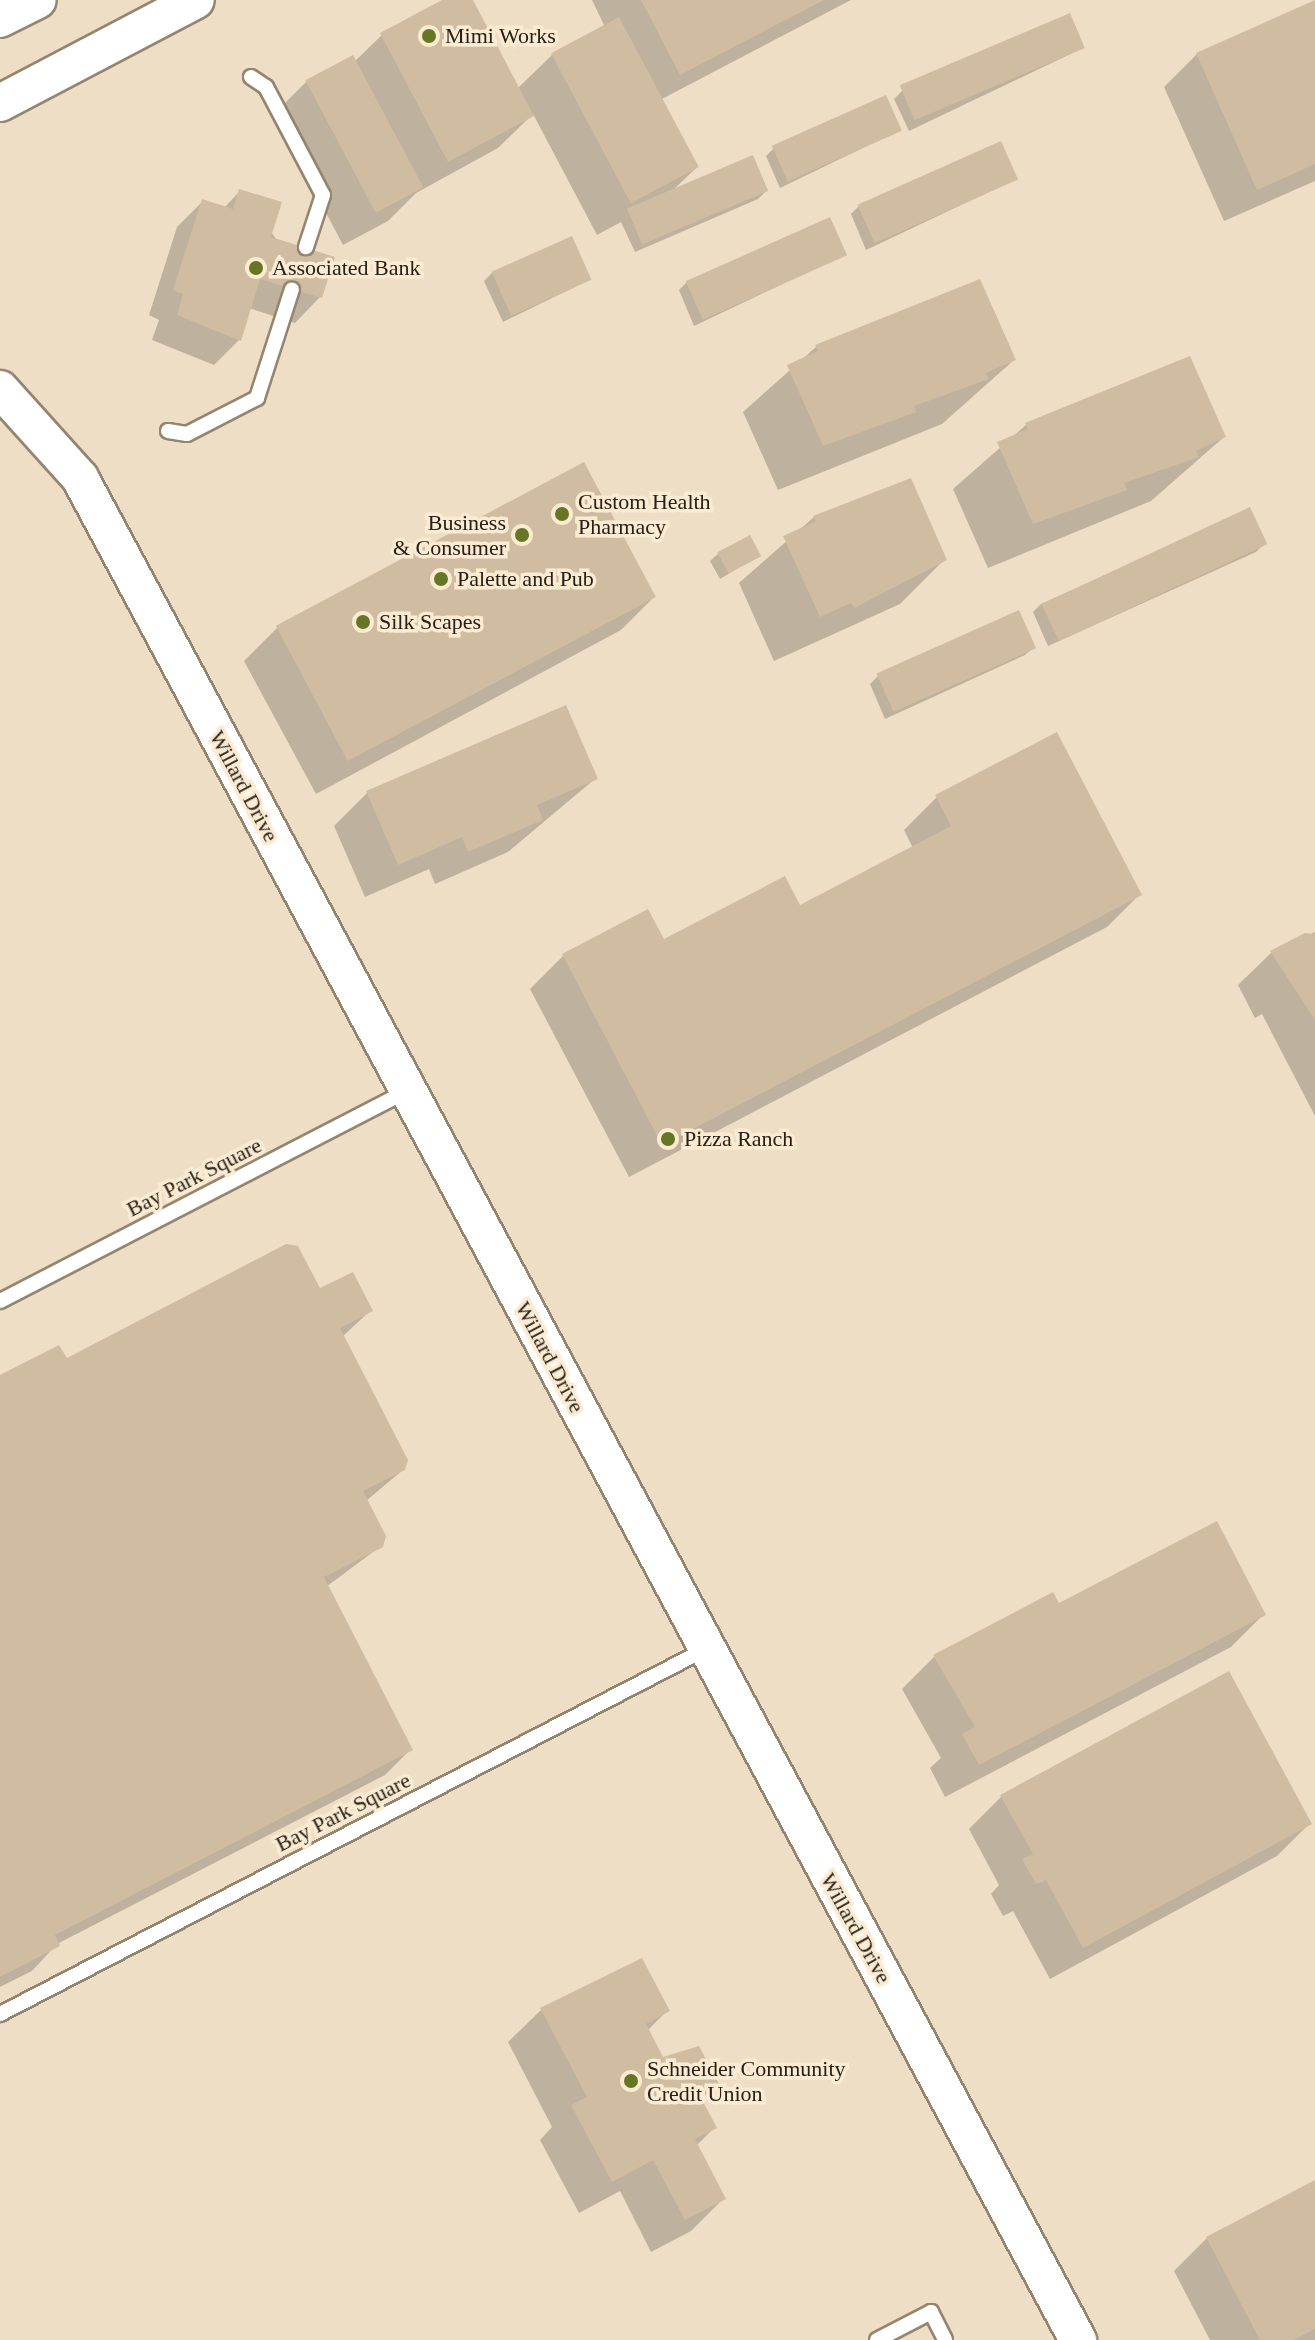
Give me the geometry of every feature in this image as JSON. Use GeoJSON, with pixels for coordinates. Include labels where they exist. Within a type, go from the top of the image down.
{"type":"FeatureCollection","features":[{"type":"Feature","properties":{"kind":"street"},"geometry":{"type":"LineString","coordinates":[[0,19],[38,0]]}},
{"type":"Feature","properties":{"kind":"street"},"geometry":{"type":"LineString","coordinates":[[0,103],[196,0]]}},
{"type":"Feature","properties":{"kind":"street","name":"Willard Drive"},"geometry":{"type":"LineString","coordinates":[[0,389],[80,478],[1078,2340]]}},
{"type":"Feature","properties":{"kind":"lane"},"geometry":{"type":"LineString","coordinates":[[251,77],[266,87],[323,195],[306,247]]}},
{"type":"Feature","properties":{"kind":"lane"},"geometry":{"type":"LineString","coordinates":[[168,431],[187,434],[257,398],[292,289]]}},
{"type":"Feature","properties":{"kind":"lane","name":"Bay Park Square"},"geometry":{"type":"LineString","coordinates":[[0,1301],[407,1091]]}},
{"type":"Feature","properties":{"kind":"lane","name":"Bay Park Square"},"geometry":{"type":"LineString","coordinates":[[0,2014],[706,1649]]}},
{"type":"Feature","properties":{"kind":"lane"},"geometry":{"type":"LineString","coordinates":[[877,2340],[931,2312],[945,2340]]}},
{"type":"Feature","properties":{"kind":"building"},"geometry":{"type":"Polygon","coordinates":[[[442,0],[473,0],[534,116],[448,162],[380,33],[442,0]]]}},
{"type":"Feature","properties":{"kind":"building"},"geometry":{"type":"Polygon","coordinates":[[[641,0],[824,0],[680,75],[641,0]]]}},
{"type":"Feature","properties":{"kind":"building"},"geometry":{"type":"Polygon","coordinates":[[[1315,0],[1315,164],[1257,190],[1196,53],[1315,0]]]}},
{"type":"Feature","properties":{"kind":"building"},"geometry":{"type":"Polygon","coordinates":[[[1070,13],[1085,48],[915,120],[900,85],[1070,13]]]}},
{"type":"Feature","properties":{"kind":"building"},"geometry":{"type":"Polygon","coordinates":[[[619,17],[699,167],[631,203],[551,53],[619,17]]]}},
{"type":"Feature","properties":{"kind":"building"},"geometry":{"type":"Polygon","coordinates":[[[353,55],[423,187],[376,213],[305,80],[353,55]]]}},
{"type":"Feature","properties":{"kind":"building"},"geometry":{"type":"Polygon","coordinates":[[[886,95],[902,131],[788,181],[772,146],[886,95]]]}},
{"type":"Feature","properties":{"kind":"building"},"geometry":{"type":"Polygon","coordinates":[[[1001,141],[1018,179],[875,243],[858,205],[1001,141]]]}},
{"type":"Feature","properties":{"kind":"building"},"geometry":{"type":"Polygon","coordinates":[[[753,155],[768,191],[642,244],[627,209],[753,155]]]}},
{"type":"Feature","properties":{"kind":"building","name":"Associated Bank"},"geometry":{"type":"Polygon","coordinates":[[[239,189],[282,202],[271,237],[335,257],[322,298],[260,279],[241,341],[177,315],[183,294],[173,290],[202,199],[233,209],[239,189]]]}},
{"type":"Feature","properties":{"kind":"building"},"geometry":{"type":"Polygon","coordinates":[[[830,217],[847,255],[703,320],[686,281],[830,217]]]}},
{"type":"Feature","properties":{"kind":"building"},"geometry":{"type":"Polygon","coordinates":[[[572,236],[592,280],[511,316],[492,272],[572,236]]]}},
{"type":"Feature","properties":{"kind":"building"},"geometry":{"type":"Polygon","coordinates":[[[980,279],[1016,360],[986,373],[989,379],[914,406],[916,412],[823,446],[787,365],[818,351],[815,345],[980,279]]]}},
{"type":"Feature","properties":{"kind":"building"},"geometry":{"type":"Polygon","coordinates":[[[1190,356],[1226,437],[1196,451],[1199,457],[1124,483],[1127,490],[1033,524],[997,442],[1028,429],[1025,423],[1190,356]]]}},
{"type":"Feature","properties":{"kind":"building"},"geometry":{"type":"Polygon","coordinates":[[[584,462],[656,597],[348,761],[276,626],[584,462]]]}},
{"type":"Feature","properties":{"kind":"building"},"geometry":{"type":"Polygon","coordinates":[[[911,478],[947,560],[854,608],[851,603],[820,617],[783,536],[816,521],[813,516],[911,478]]]}},
{"type":"Feature","properties":{"kind":"building"},"geometry":{"type":"Polygon","coordinates":[[[1250,507],[1267,544],[1059,641],[1042,604],[1250,507]]]}},
{"type":"Feature","properties":{"kind":"building"},"geometry":{"type":"Polygon","coordinates":[[[750,535],[761,556],[729,574],[717,552],[750,535]]]}},
{"type":"Feature","properties":{"kind":"building"},"geometry":{"type":"Polygon","coordinates":[[[1019,610],[1036,648],[894,712],[876,673],[1019,610]]]}},
{"type":"Feature","properties":{"kind":"building"},"geometry":{"type":"Polygon","coordinates":[[[566,705],[598,779],[537,805],[543,820],[468,852],[462,837],[398,865],[366,791],[566,705]]]}},
{"type":"Feature","properties":{"kind":"building"},"geometry":{"type":"Polygon","coordinates":[[[1057,732],[1142,895],[662,1145],[562,954],[648,909],[664,939],[785,876],[800,905],[951,826],[935,795],[1057,732]]]}},
{"type":"Feature","properties":{"kind":"building"},"geometry":{"type":"Polygon","coordinates":[[[1305,933],[1315,934],[1315,1020],[1270,951],[1305,933]]]}},
{"type":"Feature","properties":{"kind":"building"},"geometry":{"type":"Polygon","coordinates":[[[286,1244],[298,1246],[320,1288],[353,1272],[373,1311],[340,1328],[408,1460],[405,1470],[363,1491],[386,1536],[383,1547],[324,1577],[413,1750],[55,1935],[60,1946],[0,1977],[0,1375],[59,1345],[67,1358],[286,1244]]]}},
{"type":"Feature","properties":{"kind":"building"},"geometry":{"type":"Polygon","coordinates":[[[1217,1521],[1266,1615],[979,1765],[962,1734],[975,1727],[933,1655],[1053,1592],[1059,1603],[1217,1521]]]}},
{"type":"Feature","properties":{"kind":"building"},"geometry":{"type":"Polygon","coordinates":[[[1229,1671],[1312,1824],[1083,1948],[1046,1880],[1036,1884],[1022,1859],[1033,1854],[1000,1795],[1229,1671]]]}},
{"type":"Feature","properties":{"kind":"building"},"geometry":{"type":"Polygon","coordinates":[[[642,1958],[670,2011],[646,2024],[663,2057],[699,2046],[719,2084],[699,2094],[717,2128],[695,2139],[726,2199],[685,2220],[653,2160],[612,2182],[571,2105],[587,2097],[540,2008],[642,1958]]]}},
{"type":"Feature","properties":{"kind":"building"},"geometry":{"type":"Polygon","coordinates":[[[1315,2180],[1315,2329],[1294,2340],[1260,2340],[1206,2237],[1315,2180]]]}},
{"type":"Feature","properties":{"kind":"place","name":"Mimi Works"},"geometry":{"type":"Point","coordinates":[429,36]}},
{"type":"Feature","properties":{"kind":"place","name":"Associated Bank"},"geometry":{"type":"Point","coordinates":[256,268]}},
{"type":"Feature","properties":{"kind":"place","name":"Custom Health Pharmacy"},"geometry":{"type":"Point","coordinates":[562,514]}},
{"type":"Feature","properties":{"kind":"place","name":"Business & Consumer"},"geometry":{"type":"Point","coordinates":[522,535]}},
{"type":"Feature","properties":{"kind":"place","name":"Palette and Pub"},"geometry":{"type":"Point","coordinates":[441,579]}},
{"type":"Feature","properties":{"kind":"place","name":"Silk Scapes"},"geometry":{"type":"Point","coordinates":[363,622]}},
{"type":"Feature","properties":{"kind":"place","name":"Pizza Ranch"},"geometry":{"type":"Point","coordinates":[668,1139]}},
{"type":"Feature","properties":{"kind":"place","name":"Schneider Community Credit Union"},"geometry":{"type":"Point","coordinates":[631,2081]}}]}
